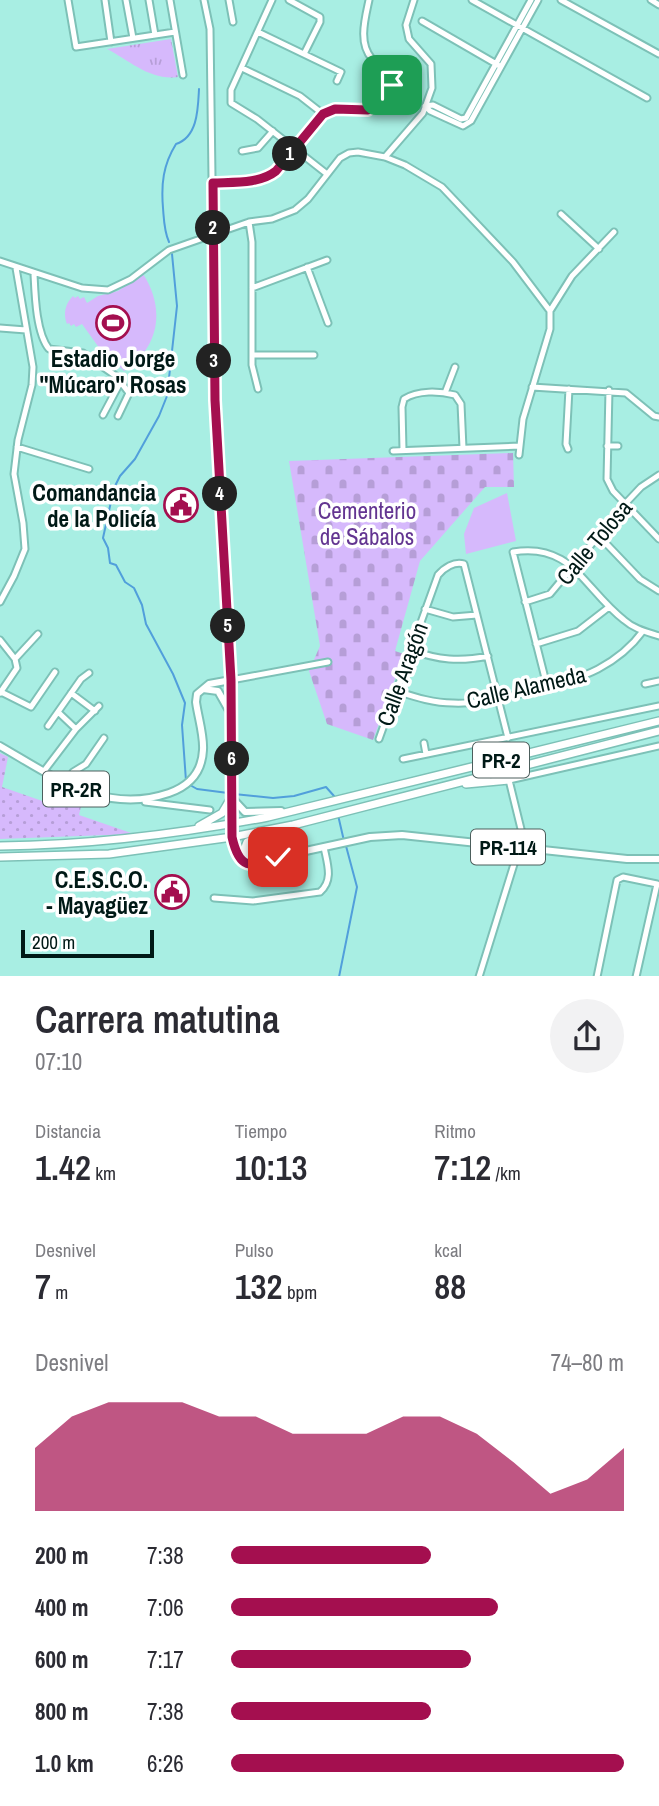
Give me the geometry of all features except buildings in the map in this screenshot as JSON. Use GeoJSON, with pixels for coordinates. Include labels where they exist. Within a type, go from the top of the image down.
{"type":"FeatureCollection","features":[{"type":"Feature","properties":{"kind":"highway","name":"PR-2"},"geometry":{"type":"LineString","coordinates":[[0,846],[86,843],[231,824],[659,721]]}},
{"type":"Feature","properties":{"kind":"highway","name":"PR-2"},"geometry":{"type":"LineString","coordinates":[[0,857],[108,854],[232,837],[293,825],[659,732]]}},
{"type":"Feature","properties":{"kind":"highway"},"geometry":{"type":"LineString","coordinates":[[441,786],[509,780]]}},
{"type":"Feature","properties":{"kind":"highway"},"geometry":{"type":"LineString","coordinates":[[190,831],[222,813],[231,797]]}},
{"type":"Feature","properties":{"kind":"highway"},"geometry":{"type":"LineString","coordinates":[[264,863],[251,859],[245,853],[247,842],[293,825]]}},
{"type":"Feature","properties":{"kind":"main road"},"geometry":{"type":"LineString","coordinates":[[201,689],[209,684],[231,680],[232,837],[239,858],[244,863],[264,863]]}},
{"type":"Feature","properties":{"kind":"main road"},"geometry":{"type":"LineString","coordinates":[[201,689],[218,691],[232,717]]}},
{"type":"Feature","properties":{"kind":"main road","name":"PR-2R"},"geometry":{"type":"LineString","coordinates":[[0,746],[67,784],[100,797],[131,800],[162,795],[181,789],[200,767],[203,749],[196,702],[201,689]]}},
{"type":"Feature","properties":{"kind":"main road"},"geometry":{"type":"LineString","coordinates":[[231,797],[245,812],[300,808]]}},
{"type":"Feature","properties":{"kind":"main road","name":"PR-114"},"geometry":{"type":"LineString","coordinates":[[264,863],[333,844],[402,835],[627,859],[659,859]]}},
{"type":"Feature","properties":{"kind":"street"},"geometry":{"type":"LineString","coordinates":[[68,0],[76,47],[175,32]]}},
{"type":"Feature","properties":{"kind":"street"},"geometry":{"type":"LineString","coordinates":[[104,0],[111,41]]}},
{"type":"Feature","properties":{"kind":"street"},"geometry":{"type":"LineString","coordinates":[[126,0],[133,38]]}},
{"type":"Feature","properties":{"kind":"street"},"geometry":{"type":"LineString","coordinates":[[149,0],[155,35]]}},
{"type":"Feature","properties":{"kind":"street"},"geometry":{"type":"LineString","coordinates":[[170,0],[183,75]]}},
{"type":"Feature","properties":{"kind":"street"},"geometry":{"type":"LineString","coordinates":[[204,0],[209,29],[215,400],[231,680],[328,662]]}},
{"type":"Feature","properties":{"kind":"street"},"geometry":{"type":"LineString","coordinates":[[229,0],[233,22]]}},
{"type":"Feature","properties":{"kind":"street"},"geometry":{"type":"LineString","coordinates":[[272,0],[230,94],[231,103],[296,147],[327,174]]}},
{"type":"Feature","properties":{"kind":"street"},"geometry":{"type":"LineString","coordinates":[[289,0],[320,17],[304,54]]}},
{"type":"Feature","properties":{"kind":"street"},"geometry":{"type":"LineString","coordinates":[[213,183],[269,177],[323,114],[335,109],[368,110],[392,85],[390,78],[369,56],[363,33],[369,0]]}},
{"type":"Feature","properties":{"kind":"street"},"geometry":{"type":"LineString","coordinates":[[385,157],[423,113],[432,88],[431,64],[409,39],[405,25],[414,0]]}},
{"type":"Feature","properties":{"kind":"street"},"geometry":{"type":"LineString","coordinates":[[472,0],[647,97]]}},
{"type":"Feature","properties":{"kind":"street"},"geometry":{"type":"LineString","coordinates":[[520,27],[531,0]]}},
{"type":"Feature","properties":{"kind":"street"},"geometry":{"type":"LineString","coordinates":[[425,106],[430,111],[462,123],[538,0]]}},
{"type":"Feature","properties":{"kind":"street"},"geometry":{"type":"LineString","coordinates":[[561,0],[659,54]]}},
{"type":"Feature","properties":{"kind":"street"},"geometry":{"type":"LineString","coordinates":[[650,0],[659,5]]}},
{"type":"Feature","properties":{"kind":"street"},"geometry":{"type":"LineString","coordinates":[[422,21],[499,65]]}},
{"type":"Feature","properties":{"kind":"street"},"geometry":{"type":"LineString","coordinates":[[258,32],[341,72],[337,80]]}},
{"type":"Feature","properties":{"kind":"street"},"geometry":{"type":"LineString","coordinates":[[242,68],[300,96],[323,114]]}},
{"type":"Feature","properties":{"kind":"street"},"geometry":{"type":"LineString","coordinates":[[242,151],[258,148],[273,131]]}},
{"type":"Feature","properties":{"kind":"street"},"geometry":{"type":"LineString","coordinates":[[0,261],[82,288],[108,290],[131,279],[168,250],[249,222],[272,219],[295,210],[308,199],[340,158],[358,152],[385,157],[405,165],[442,187],[513,261],[550,311]]}},
{"type":"Feature","properties":{"kind":"street"},"geometry":{"type":"LineString","coordinates":[[561,214],[599,249]]}},
{"type":"Feature","properties":{"kind":"street"},"geometry":{"type":"LineString","coordinates":[[249,222],[252,242],[252,371],[258,389]]}},
{"type":"Feature","properties":{"kind":"street"},"geometry":{"type":"LineString","coordinates":[[519,455],[523,419],[550,329],[550,311],[572,276],[614,232]]}},
{"type":"Feature","properties":{"kind":"street"},"geometry":{"type":"LineString","coordinates":[[252,288],[327,260]]}},
{"type":"Feature","properties":{"kind":"street"},"geometry":{"type":"LineString","coordinates":[[307,267],[328,323]]}},
{"type":"Feature","properties":{"kind":"street"},"geometry":{"type":"LineString","coordinates":[[0,602],[15,576],[25,549],[14,474],[33,368],[16,268]]}},
{"type":"Feature","properties":{"kind":"street"},"geometry":{"type":"LineString","coordinates":[[34,274],[43,342],[49,349],[83,353],[121,381],[129,393],[118,416]]}},
{"type":"Feature","properties":{"kind":"street"},"geometry":{"type":"LineString","coordinates":[[0,328],[26,330]]}},
{"type":"Feature","properties":{"kind":"street"},"geometry":{"type":"LineString","coordinates":[[252,355],[314,355]]}},
{"type":"Feature","properties":{"kind":"street"},"geometry":{"type":"LineString","coordinates":[[445,393],[455,367]]}},
{"type":"Feature","properties":{"kind":"street"},"geometry":{"type":"LineString","coordinates":[[103,415],[121,381]]}},
{"type":"Feature","properties":{"kind":"street"},"geometry":{"type":"LineString","coordinates":[[532,387],[626,393],[654,416],[659,417]]}},
{"type":"Feature","properties":{"kind":"street"},"geometry":{"type":"LineString","coordinates":[[568,449],[569,389]]}},
{"type":"Feature","properties":{"kind":"street"},"geometry":{"type":"LineString","coordinates":[[609,390],[607,479],[613,491],[659,539]]}},
{"type":"Feature","properties":{"kind":"street"},"geometry":{"type":"LineString","coordinates":[[403,450],[402,407],[404,399],[413,394],[454,395],[461,404],[463,448]]}},
{"type":"Feature","properties":{"kind":"street"},"geometry":{"type":"LineString","coordinates":[[393,451],[520,446]]}},
{"type":"Feature","properties":{"kind":"street"},"geometry":{"type":"LineString","coordinates":[[607,446],[618,446]]}},
{"type":"Feature","properties":{"kind":"street"},"geometry":{"type":"LineString","coordinates":[[17,447],[89,468]]}},
{"type":"Feature","properties":{"kind":"street","name":"Calle Tolosa"},"geometry":{"type":"LineString","coordinates":[[525,602],[550,594],[625,504],[641,487],[659,475]]}},
{"type":"Feature","properties":{"kind":"street"},"geometry":{"type":"LineString","coordinates":[[598,535],[640,579],[659,591]]}},
{"type":"Feature","properties":{"kind":"street"},"geometry":{"type":"LineString","coordinates":[[547,686],[513,552],[529,549],[560,557],[625,622],[659,636]]}},
{"type":"Feature","properties":{"kind":"street","name":"Calle Aragón"},"geometry":{"type":"LineString","coordinates":[[379,739],[425,609],[438,575],[443,570],[460,563],[464,565],[477,615]]}},
{"type":"Feature","properties":{"kind":"street"},"geometry":{"type":"LineString","coordinates":[[536,644],[578,631],[609,607]]}},
{"type":"Feature","properties":{"kind":"street"},"geometry":{"type":"LineString","coordinates":[[425,609],[453,617],[477,615],[508,738]]}},
{"type":"Feature","properties":{"kind":"street","name":"Calle Alameda"},"geometry":{"type":"LineString","coordinates":[[396,691],[419,699],[453,704],[498,698],[581,677],[601,668],[643,631]]}},
{"type":"Feature","properties":{"kind":"street"},"geometry":{"type":"LineString","coordinates":[[15,659],[38,634]]}},
{"type":"Feature","properties":{"kind":"street"},"geometry":{"type":"LineString","coordinates":[[0,640],[15,659],[17,668],[1,693],[31,707],[55,672]]}},
{"type":"Feature","properties":{"kind":"street"},"geometry":{"type":"LineString","coordinates":[[411,650],[450,660],[488,656]]}},
{"type":"Feature","properties":{"kind":"street"},"geometry":{"type":"LineString","coordinates":[[48,726],[81,679],[89,673]]}},
{"type":"Feature","properties":{"kind":"street"},"geometry":{"type":"LineString","coordinates":[[645,684],[659,681]]}},
{"type":"Feature","properties":{"kind":"street"},"geometry":{"type":"LineString","coordinates":[[44,771],[76,729],[97,708],[71,693]]}},
{"type":"Feature","properties":{"kind":"street"},"geometry":{"type":"LineString","coordinates":[[403,759],[659,706]]}},
{"type":"Feature","properties":{"kind":"street"},"geometry":{"type":"LineString","coordinates":[[58,712],[76,729]]}},
{"type":"Feature","properties":{"kind":"street"},"geometry":{"type":"LineString","coordinates":[[67,784],[73,772],[86,764],[104,738]]}},
{"type":"Feature","properties":{"kind":"street"},"geometry":{"type":"LineString","coordinates":[[424,743],[426,754]]}},
{"type":"Feature","properties":{"kind":"street"},"geometry":{"type":"LineString","coordinates":[[480,976],[519,848],[521,829],[509,780],[659,746]]}},
{"type":"Feature","properties":{"kind":"street"},"geometry":{"type":"LineString","coordinates":[[162,795],[162,805]]}},
{"type":"Feature","properties":{"kind":"street"},"geometry":{"type":"LineString","coordinates":[[145,802],[210,810]]}},
{"type":"Feature","properties":{"kind":"street"},"geometry":{"type":"LineString","coordinates":[[214,898],[253,901],[320,892],[326,887],[329,878],[324,847]]}},
{"type":"Feature","properties":{"kind":"street"},"geometry":{"type":"LineString","coordinates":[[636,976],[659,876]]}},
{"type":"Feature","properties":{"kind":"street"},"geometry":{"type":"LineString","coordinates":[[597,976],[617,880],[623,877],[657,884]]}},
{"type":"Feature","properties":{"kind":"green space"},"geometry":{"type":"Polygon","coordinates":[[[171,39],[178,77],[150,73],[107,49],[171,39]]]}},
{"type":"Feature","properties":{"kind":"green space","name":"Estadio Jorge ''Múcaro'' Rosas"},"geometry":{"type":"Polygon","coordinates":[[[143,274],[155,301],[155,327],[145,351],[124,371],[100,349],[82,324],[76,327],[74,324],[67,324],[66,309],[73,296],[80,299],[84,297],[87,303],[98,296],[118,291],[143,274]]]}},
{"type":"Feature","properties":{"kind":"green space","name":"Cementerio de Sábalos"},"geometry":{"type":"Polygon","coordinates":[[[513,453],[514,487],[485,487],[420,561],[395,651],[404,654],[373,740],[327,724],[309,671],[320,646],[289,461],[513,453]]]}},
{"type":"Feature","properties":{"kind":"green space"},"geometry":{"type":"Polygon","coordinates":[[[507,493],[516,541],[466,554],[464,534],[474,508],[507,493]]]}},
{"type":"Feature","properties":{"kind":"green space"},"geometry":{"type":"Polygon","coordinates":[[[0,753],[8,757],[2,787],[51,804],[57,785],[83,798],[79,815],[134,834],[0,839],[0,753]]]}},
{"type":"Feature","properties":{"kind":"waterway"},"geometry":{"type":"LineString","coordinates":[[169,242],[165,230],[162,191],[164,175],[176,144],[193,129],[199,89]]}},
{"type":"Feature","properties":{"kind":"waterway"},"geometry":{"type":"LineString","coordinates":[[172,254],[177,306],[167,396],[135,459],[120,476],[114,488],[103,538],[108,548],[110,563],[116,565],[125,582],[134,588],[142,605],[146,624],[185,703],[182,725],[186,781]]}},
{"type":"Feature","properties":{"kind":"waterway"},"geometry":{"type":"LineString","coordinates":[[190,785],[197,789],[228,793]]}},
{"type":"Feature","properties":{"kind":"waterway"},"geometry":{"type":"LineString","coordinates":[[234,794],[273,798],[294,796],[326,787],[334,796]]}},
{"type":"Feature","properties":{"kind":"waterway"},"geometry":{"type":"LineString","coordinates":[[338,815],[344,841]]}},
{"type":"Feature","properties":{"kind":"waterway"},"geometry":{"type":"LineString","coordinates":[[339,976],[357,887],[346,846]]}},
{"type":"Feature","properties":{"kind":"place","name":"Estadio Jorge ''Múcaro'' Rosas"},"geometry":{"type":"Point","coordinates":[113,323]}},
{"type":"Feature","properties":{"kind":"place","name":"Comandancia de la Policía"},"geometry":{"type":"Point","coordinates":[181,505]}},
{"type":"Feature","properties":{"kind":"place","name":"C.E.S.C.O. - Mayagüez"},"geometry":{"type":"Point","coordinates":[172,892]}},
{"type":"Feature","properties":{"kind":"route"},"geometry":{"type":"LineString","coordinates":[[278,857],[264,863],[244,863],[234,848],[232,837],[231,680],[215,400],[213,183],[269,177],[323,114],[335,109],[368,110],[392,85]]}}]}
